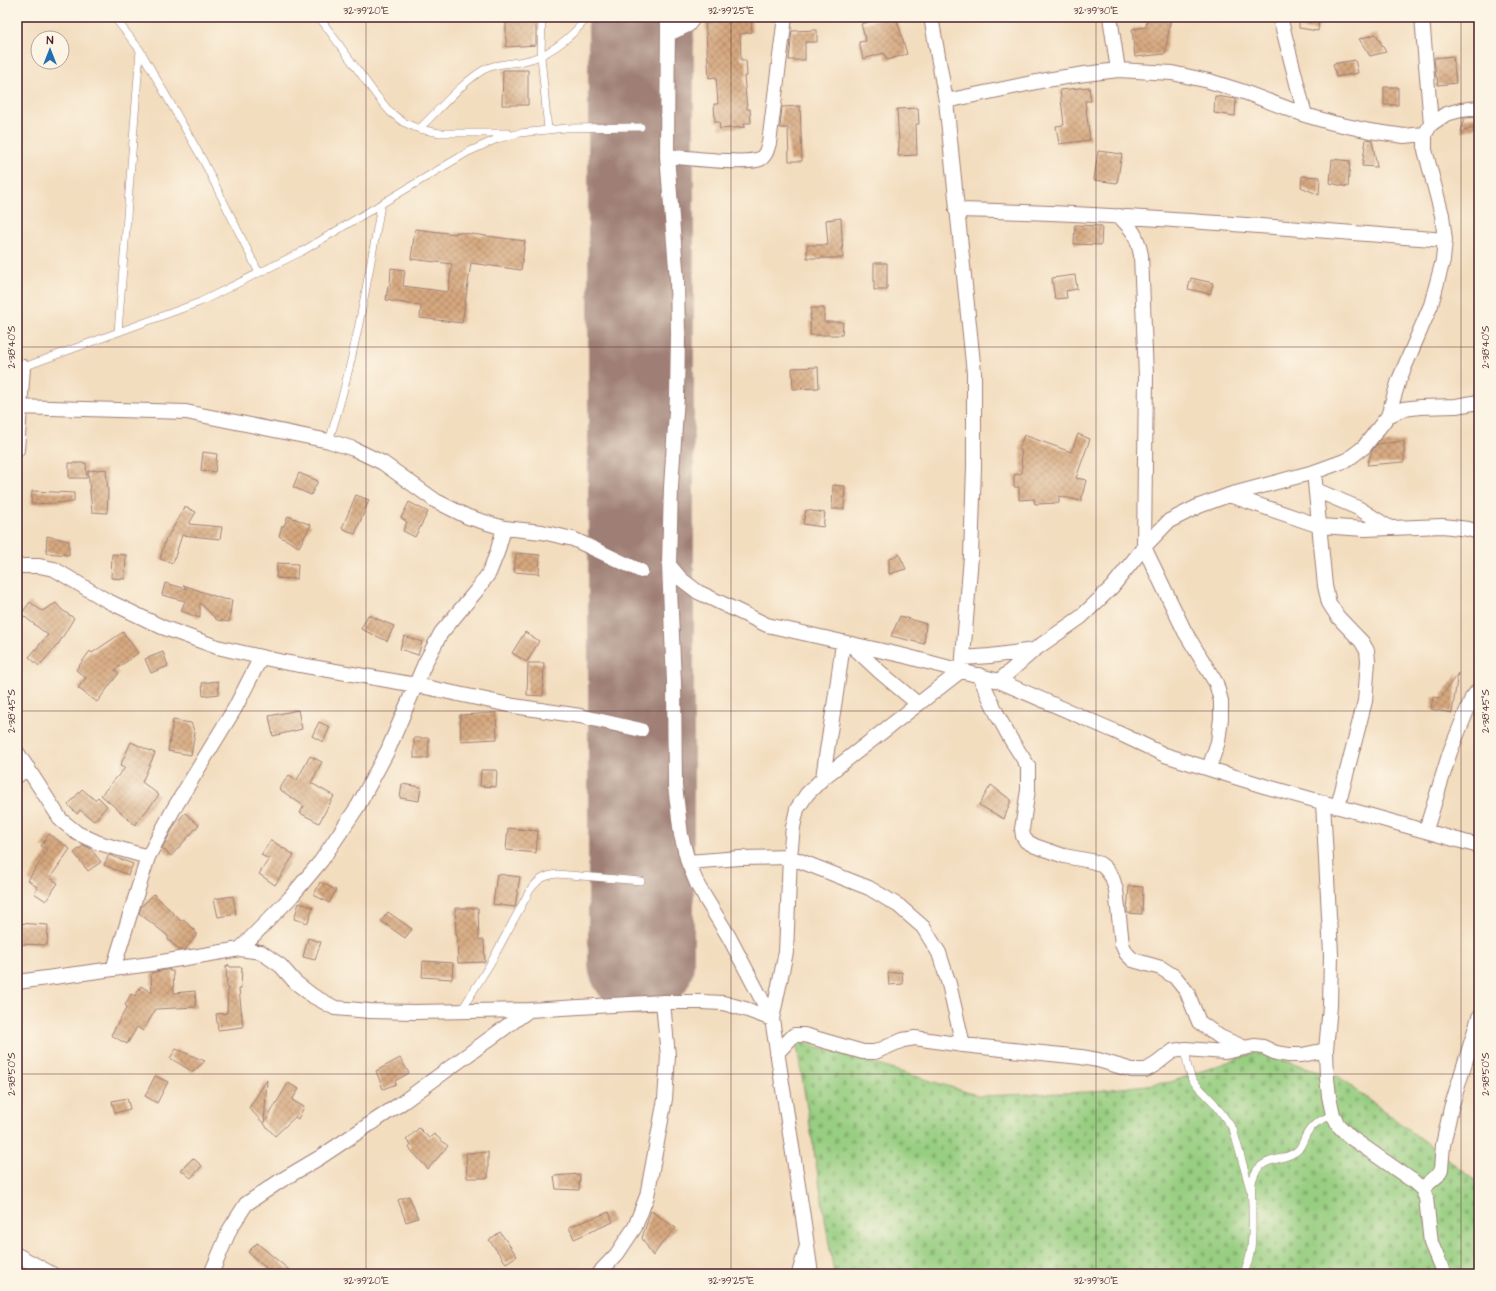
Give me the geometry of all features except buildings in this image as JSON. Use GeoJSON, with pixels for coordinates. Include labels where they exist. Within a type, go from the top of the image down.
{"type":"FeatureCollection","features":[{"type":"Feature","properties":{"kind":"street"},"geometry":{"type":"LineString","coordinates":[[668,17],[667,156],[677,280],[678,335],[677,396],[671,487],[669,565],[674,682],[675,786],[682,836],[688,862],[698,886],[729,937],[773,1024]]}},
{"type":"Feature","properties":{"kind":"street"},"geometry":{"type":"LineString","coordinates":[[668,34],[688,25],[694,17]]}},
{"type":"Feature","properties":{"kind":"street"},"geometry":{"type":"LineString","coordinates":[[667,156],[738,160],[760,158],[766,154],[769,143],[785,17]]}},
{"type":"Feature","properties":{"kind":"street"},"geometry":{"type":"LineString","coordinates":[[931,17],[946,101],[956,210],[974,373],[974,467],[971,556],[962,664]]}},
{"type":"Feature","properties":{"kind":"street"},"geometry":{"type":"LineString","coordinates":[[1110,17],[1118,70]]}},
{"type":"Feature","properties":{"kind":"street"},"geometry":{"type":"LineString","coordinates":[[1280,17],[1305,115]]}},
{"type":"Feature","properties":{"kind":"street"},"geometry":{"type":"LineString","coordinates":[[999,681],[1034,650],[1081,617],[1112,587],[1144,547],[1170,521],[1199,506],[1229,495],[1314,472],[1347,460],[1364,447],[1388,416],[1399,380],[1431,306],[1443,260],[1444,240],[1442,215],[1427,157],[1428,129],[1422,17]]}},
{"type":"Feature","properties":{"kind":"street"},"geometry":{"type":"LineString","coordinates":[[946,101],[1046,80],[1118,70],[1172,73],[1209,81],[1333,124],[1404,136],[1428,129],[1446,114],[1461,110],[1479,108]]}},
{"type":"Feature","properties":{"kind":"street"},"geometry":{"type":"LineString","coordinates":[[956,210],[1036,211],[1119,216],[1444,240]]}},
{"type":"Feature","properties":{"kind":"street"},"geometry":{"type":"LineString","coordinates":[[1119,216],[1133,230],[1138,241],[1141,255],[1146,370],[1144,547],[1185,632],[1216,683],[1221,701],[1221,718],[1218,742],[1209,768]]}},
{"type":"Feature","properties":{"kind":"street"},"geometry":{"type":"LineString","coordinates":[[17,450],[20,368]]}},
{"type":"Feature","properties":{"kind":"street"},"geometry":{"type":"LineString","coordinates":[[1388,416],[1403,409],[1456,406],[1479,402]]}},
{"type":"Feature","properties":{"kind":"street"},"geometry":{"type":"LineString","coordinates":[[18,407],[186,412],[329,441],[354,449],[383,463],[442,504],[468,517],[504,528],[542,532],[573,539],[642,571]]}},
{"type":"Feature","properties":{"kind":"street"},"geometry":{"type":"LineString","coordinates":[[1314,472],[1325,586],[1329,603],[1338,617],[1362,642],[1367,651],[1368,661],[1365,701],[1338,806]]}},
{"type":"Feature","properties":{"kind":"street"},"geometry":{"type":"LineString","coordinates":[[1316,490],[1358,508],[1390,528]]}},
{"type":"Feature","properties":{"kind":"street"},"geometry":{"type":"LineString","coordinates":[[1229,495],[1292,515],[1320,526],[1365,529],[1443,526],[1468,528],[1479,532]]}},
{"type":"Feature","properties":{"kind":"street"},"geometry":{"type":"LineString","coordinates":[[240,949],[290,898],[321,861],[358,806],[388,750],[416,685],[441,633],[477,590],[489,573],[497,553],[504,528]]}},
{"type":"Feature","properties":{"kind":"street"},"geometry":{"type":"LineString","coordinates":[[669,565],[682,579],[698,592],[767,625],[846,643],[962,664],[979,675],[999,681],[1112,730],[1165,755],[1479,846]]}},
{"type":"Feature","properties":{"kind":"street"},"geometry":{"type":"LineString","coordinates":[[17,566],[39,566],[54,569],[106,600],[162,627],[217,647],[261,657],[416,685],[514,706],[580,716],[642,730]]}},
{"type":"Feature","properties":{"kind":"street"},"geometry":{"type":"LineString","coordinates":[[846,643],[918,704]]}},
{"type":"Feature","properties":{"kind":"street"},"geometry":{"type":"LineString","coordinates":[[823,778],[829,734],[846,643]]}},
{"type":"Feature","properties":{"kind":"street"},"geometry":{"type":"LineString","coordinates":[[811,1274],[804,1217],[773,1024],[786,952],[790,857],[793,827],[797,809],[807,794],[823,778],[918,704],[962,664],[990,656],[1034,650]]}},
{"type":"Feature","properties":{"kind":"street"},"geometry":{"type":"LineString","coordinates":[[113,969],[148,857],[173,810],[235,708],[261,657]]}},
{"type":"Feature","properties":{"kind":"street"},"geometry":{"type":"LineString","coordinates":[[979,675],[1001,722],[1028,766],[1028,790],[1022,830],[1026,842],[1064,856],[1091,861],[1100,864],[1105,868],[1112,877],[1116,890],[1122,944],[1126,953],[1133,960],[1160,968],[1175,977],[1187,992],[1199,1022],[1220,1037],[1243,1047]]}},
{"type":"Feature","properties":{"kind":"street"},"geometry":{"type":"LineString","coordinates":[[1426,830],[1450,752],[1472,698],[1479,689]]}},
{"type":"Feature","properties":{"kind":"street"},"geometry":{"type":"LineString","coordinates":[[17,752],[22,772],[61,820],[78,833],[99,842],[148,857]]}},
{"type":"Feature","properties":{"kind":"street"},"geometry":{"type":"LineString","coordinates":[[1323,802],[1331,954],[1330,1006],[1326,1050],[1329,1096],[1333,1116],[1338,1125],[1350,1138],[1414,1181],[1422,1190],[1426,1198],[1431,1243],[1444,1274]]}},
{"type":"Feature","properties":{"kind":"street"},"geometry":{"type":"LineString","coordinates":[[688,862],[740,858],[790,857],[870,888],[899,906],[923,927],[939,953],[949,984],[963,1045]]}},
{"type":"Feature","properties":{"kind":"street"},"geometry":{"type":"LineString","coordinates":[[17,982],[240,949],[261,952],[281,966],[295,982],[312,996],[335,1008],[392,1012],[529,1010],[663,1002],[723,1003],[745,1009],[794,1036],[804,1035],[850,1050],[875,1052],[903,1040],[915,1038],[963,1045],[1098,1060],[1132,1070],[1146,1070],[1173,1051],[1186,1049],[1220,1052],[1254,1046],[1263,1047],[1276,1053],[1289,1055],[1302,1055],[1326,1050]]}},
{"type":"Feature","properties":{"kind":"street"},"geometry":{"type":"LineString","coordinates":[[598,1274],[617,1254],[635,1227],[647,1196],[665,1099],[668,1056],[663,1002]]}},
{"type":"Feature","properties":{"kind":"street"},"geometry":{"type":"LineString","coordinates":[[211,1274],[230,1230],[246,1204],[403,1102],[529,1010]]}},
{"type":"Feature","properties":{"kind":"street"},"geometry":{"type":"LineString","coordinates":[[1422,1190],[1438,1175],[1441,1169],[1443,1145],[1450,1114],[1479,1017]]}},
{"type":"Feature","properties":{"kind":"street"},"geometry":{"type":"LineString","coordinates":[[777,1053],[794,1036]]}},
{"type":"Feature","properties":{"kind":"street"},"geometry":{"type":"LineString","coordinates":[[799,1274],[807,1245]]}},
{"type":"Feature","properties":{"kind":"street"},"geometry":{"type":"LineString","coordinates":[[17,1255],[52,1274]]}},
{"type":"Feature","properties":{"kind":"lane"},"geometry":{"type":"LineString","coordinates":[[114,17],[140,50],[204,162],[259,273]]}},
{"type":"Feature","properties":{"kind":"lane"},"geometry":{"type":"LineString","coordinates":[[319,17],[390,112],[403,122],[419,129],[440,133],[520,133],[566,128],[642,127]]}},
{"type":"Feature","properties":{"kind":"lane"},"geometry":{"type":"LineString","coordinates":[[542,17],[541,56],[548,130]]}},
{"type":"Feature","properties":{"kind":"lane"},"geometry":{"type":"LineString","coordinates":[[419,129],[470,79],[486,69],[541,56],[560,44],[588,17]]}},
{"type":"Feature","properties":{"kind":"lane"},"geometry":{"type":"LineString","coordinates":[[118,332],[140,50]]}},
{"type":"Feature","properties":{"kind":"lane"},"geometry":{"type":"LineString","coordinates":[[20,368],[200,302],[301,252],[468,152],[497,139],[520,133]]}},
{"type":"Feature","properties":{"kind":"lane"},"geometry":{"type":"LineString","coordinates":[[329,441],[340,407],[355,346],[381,204]]}},
{"type":"Feature","properties":{"kind":"lane"},"geometry":{"type":"LineString","coordinates":[[461,1011],[490,964],[530,890],[538,881],[547,876],[557,874],[642,881]]}},
{"type":"Feature","properties":{"kind":"lane"},"geometry":{"type":"LineString","coordinates":[[1186,1049],[1189,1071],[1192,1080],[1200,1091],[1215,1104],[1233,1129],[1251,1191]]}},
{"type":"Feature","properties":{"kind":"lane"},"geometry":{"type":"LineString","coordinates":[[1243,1274],[1249,1258],[1251,1245],[1251,1191],[1253,1179],[1258,1169],[1266,1163],[1297,1151],[1313,1125],[1320,1120],[1333,1116]]}},
{"type":"Feature","properties":{"kind":"green space"},"geometry":{"type":"Polygon","coordinates":[[[796,1040],[980,1096],[1087,1092],[1171,1082],[1256,1052],[1339,1077],[1479,1183],[1479,1274],[834,1274],[796,1040]]]}},
{"type":"Feature","properties":{"kind":"runway"},"geometry":{"type":"LineString","coordinates":[[641,17],[641,962]]}}]}
